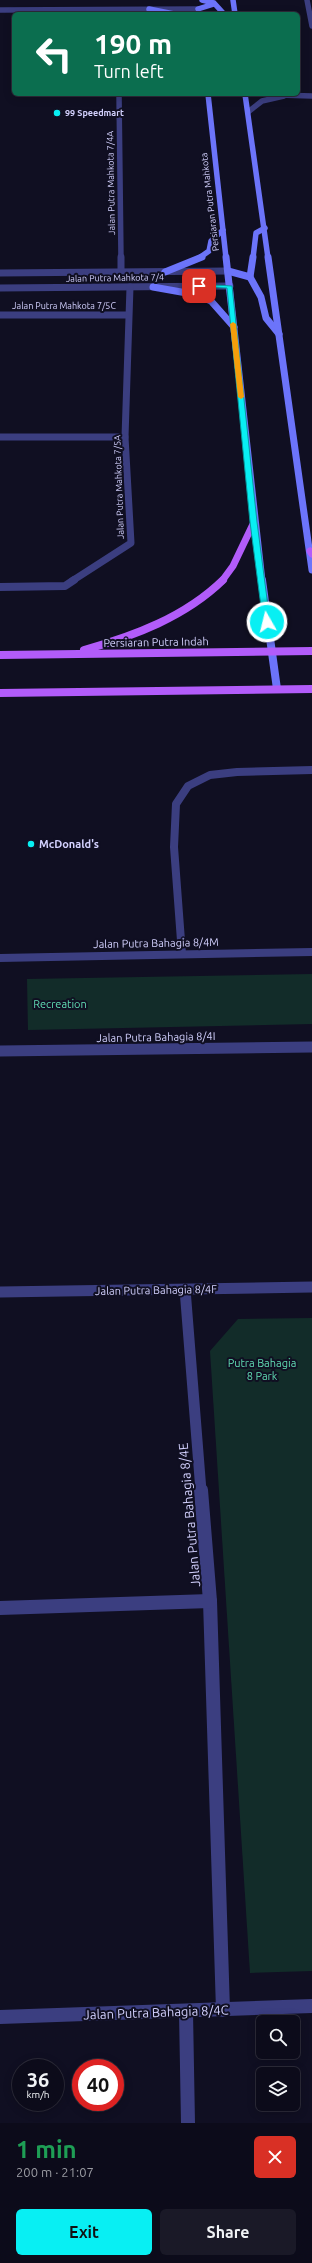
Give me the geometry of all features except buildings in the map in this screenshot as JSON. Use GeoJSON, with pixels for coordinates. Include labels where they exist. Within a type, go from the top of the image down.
{"type":"FeatureCollection","features":[{"type":"Feature","properties":{"kind":"main road"},"geometry":{"type":"LineString","coordinates":[[65,654],[112,643],[158,624],[199,600],[224,578],[254,522]]}},
{"type":"Feature","properties":{"kind":"main road","name":"Persiaran Putra Indah"},"geometry":{"type":"LineString","coordinates":[[0,656],[312,651]]}},
{"type":"Feature","properties":{"kind":"main road"},"geometry":{"type":"LineString","coordinates":[[0,693],[312,689]]}},
{"type":"Feature","properties":{"kind":"street"},"geometry":{"type":"LineString","coordinates":[[197,0],[198,11]]}},
{"type":"Feature","properties":{"kind":"street"},"geometry":{"type":"LineString","coordinates":[[202,0],[215,2],[222,12]]}},
{"type":"Feature","properties":{"kind":"street"},"geometry":{"type":"LineString","coordinates":[[233,0],[235,12]]}},
{"type":"Feature","properties":{"kind":"street"},"geometry":{"type":"LineString","coordinates":[[307,0],[312,26]]}},
{"type":"Feature","properties":{"kind":"street"},"geometry":{"type":"LineString","coordinates":[[0,10],[117,12],[149,9],[198,11],[215,2]]}},
{"type":"Feature","properties":{"kind":"street"},"geometry":{"type":"LineString","coordinates":[[149,9],[164,12]]}},
{"type":"Feature","properties":{"kind":"street","name":"Jalan Putra Mahkota 7/4A"},"geometry":{"type":"LineString","coordinates":[[119,96],[122,272]]}},
{"type":"Feature","properties":{"kind":"street","name":"Persiaran Putra Mahkota"},"geometry":{"type":"LineString","coordinates":[[208,96],[230,286],[254,522],[277,689]]}},
{"type":"Feature","properties":{"kind":"street"},"geometry":{"type":"LineString","coordinates":[[245,96],[311,552],[312,570]]}},
{"type":"Feature","properties":{"kind":"street"},"geometry":{"type":"LineString","coordinates":[[248,112],[262,101],[284,96],[312,96]]}},
{"type":"Feature","properties":{"kind":"street"},"geometry":{"type":"LineString","coordinates":[[265,228],[256,233],[250,277],[261,297],[266,318],[280,335]]}},
{"type":"Feature","properties":{"kind":"street"},"geometry":{"type":"LineString","coordinates":[[165,272],[203,256],[209,251],[211,241],[223,230]]}},
{"type":"Feature","properties":{"kind":"street"},"geometry":{"type":"LineString","coordinates":[[228,272],[250,277]]}},
{"type":"Feature","properties":{"kind":"street","name":"Jalan Putra Mahkota 7/4"},"geometry":{"type":"LineString","coordinates":[[0,273],[228,272]]}},
{"type":"Feature","properties":{"kind":"street"},"geometry":{"type":"LineString","coordinates":[[230,286],[250,277]]}},
{"type":"Feature","properties":{"kind":"street"},"geometry":{"type":"LineString","coordinates":[[153,286],[198,295],[211,300],[234,327]]}},
{"type":"Feature","properties":{"kind":"street","name":"Jalan Putra Mahkota 7/4"},"geometry":{"type":"LineString","coordinates":[[0,288],[230,286]]}},
{"type":"Feature","properties":{"kind":"street","name":"Jalan Putra Mahkota 7/5A"},"geometry":{"type":"LineString","coordinates":[[0,587],[65,586],[130,543],[125,437],[130,287]]}},
{"type":"Feature","properties":{"kind":"street","name":"Jalan Putra Mahkota 7/5C"},"geometry":{"type":"LineString","coordinates":[[0,315],[128,315]]}},
{"type":"Feature","properties":{"kind":"street"},"geometry":{"type":"LineString","coordinates":[[0,437],[125,437]]}},
{"type":"Feature","properties":{"kind":"street"},"geometry":{"type":"LineString","coordinates":[[182,954],[174,847],[176,804],[188,786],[210,775],[237,772],[312,770]]}},
{"type":"Feature","properties":{"kind":"street","name":"Jalan Putra Bahagia 8/4M"},"geometry":{"type":"LineString","coordinates":[[0,958],[312,952]]}},
{"type":"Feature","properties":{"kind":"street","name":"Jalan Putra Bahagia 8/4I"},"geometry":{"type":"LineString","coordinates":[[0,1051],[312,1047]]}},
{"type":"Feature","properties":{"kind":"street","name":"Jalan Putra Bahagia 8/4F"},"geometry":{"type":"LineString","coordinates":[[0,1292],[312,1287]]}},
{"type":"Feature","properties":{"kind":"street","name":"Jalan Putra Bahagia 8/4E"},"geometry":{"type":"LineString","coordinates":[[0,1608],[210,1601],[185,1289]]}},
{"type":"Feature","properties":{"kind":"street"},"geometry":{"type":"LineString","coordinates":[[210,1601],[223,2010]]}},
{"type":"Feature","properties":{"kind":"street","name":"Jalan Putra Bahagia 8/4C"},"geometry":{"type":"LineString","coordinates":[[0,2017],[186,2012],[312,2006]]}},
{"type":"Feature","properties":{"kind":"street"},"geometry":{"type":"LineString","coordinates":[[186,2012],[188,2123]]}},
{"type":"Feature","properties":{"kind":"green space","name":"Recreation"},"geometry":{"type":"Polygon","coordinates":[[[312,974],[312,1024],[28,1030],[27,979],[312,974]]]}},
{"type":"Feature","properties":{"kind":"green space","name":"Putra Bahagia 8 Park"},"geometry":{"type":"Polygon","coordinates":[[[312,1318],[312,1971],[250,1973],[210,1351],[238,1319],[312,1318]]]}},
{"type":"Feature","properties":{"kind":"slow traffic"},"geometry":{"type":"LineString","coordinates":[[233,324],[241,397]]}},
{"type":"Feature","properties":{"kind":"place","name":"99 Speedmart"},"geometry":{"type":"Point","coordinates":[57,113]}},
{"type":"Feature","properties":{"kind":"place","name":"McDonald's"},"geometry":{"type":"Point","coordinates":[31,844]}},
{"type":"Feature","properties":{"kind":"route"},"geometry":{"type":"LineString","coordinates":[[199,286],[230,286],[254,522],[267,622]]}}]}
